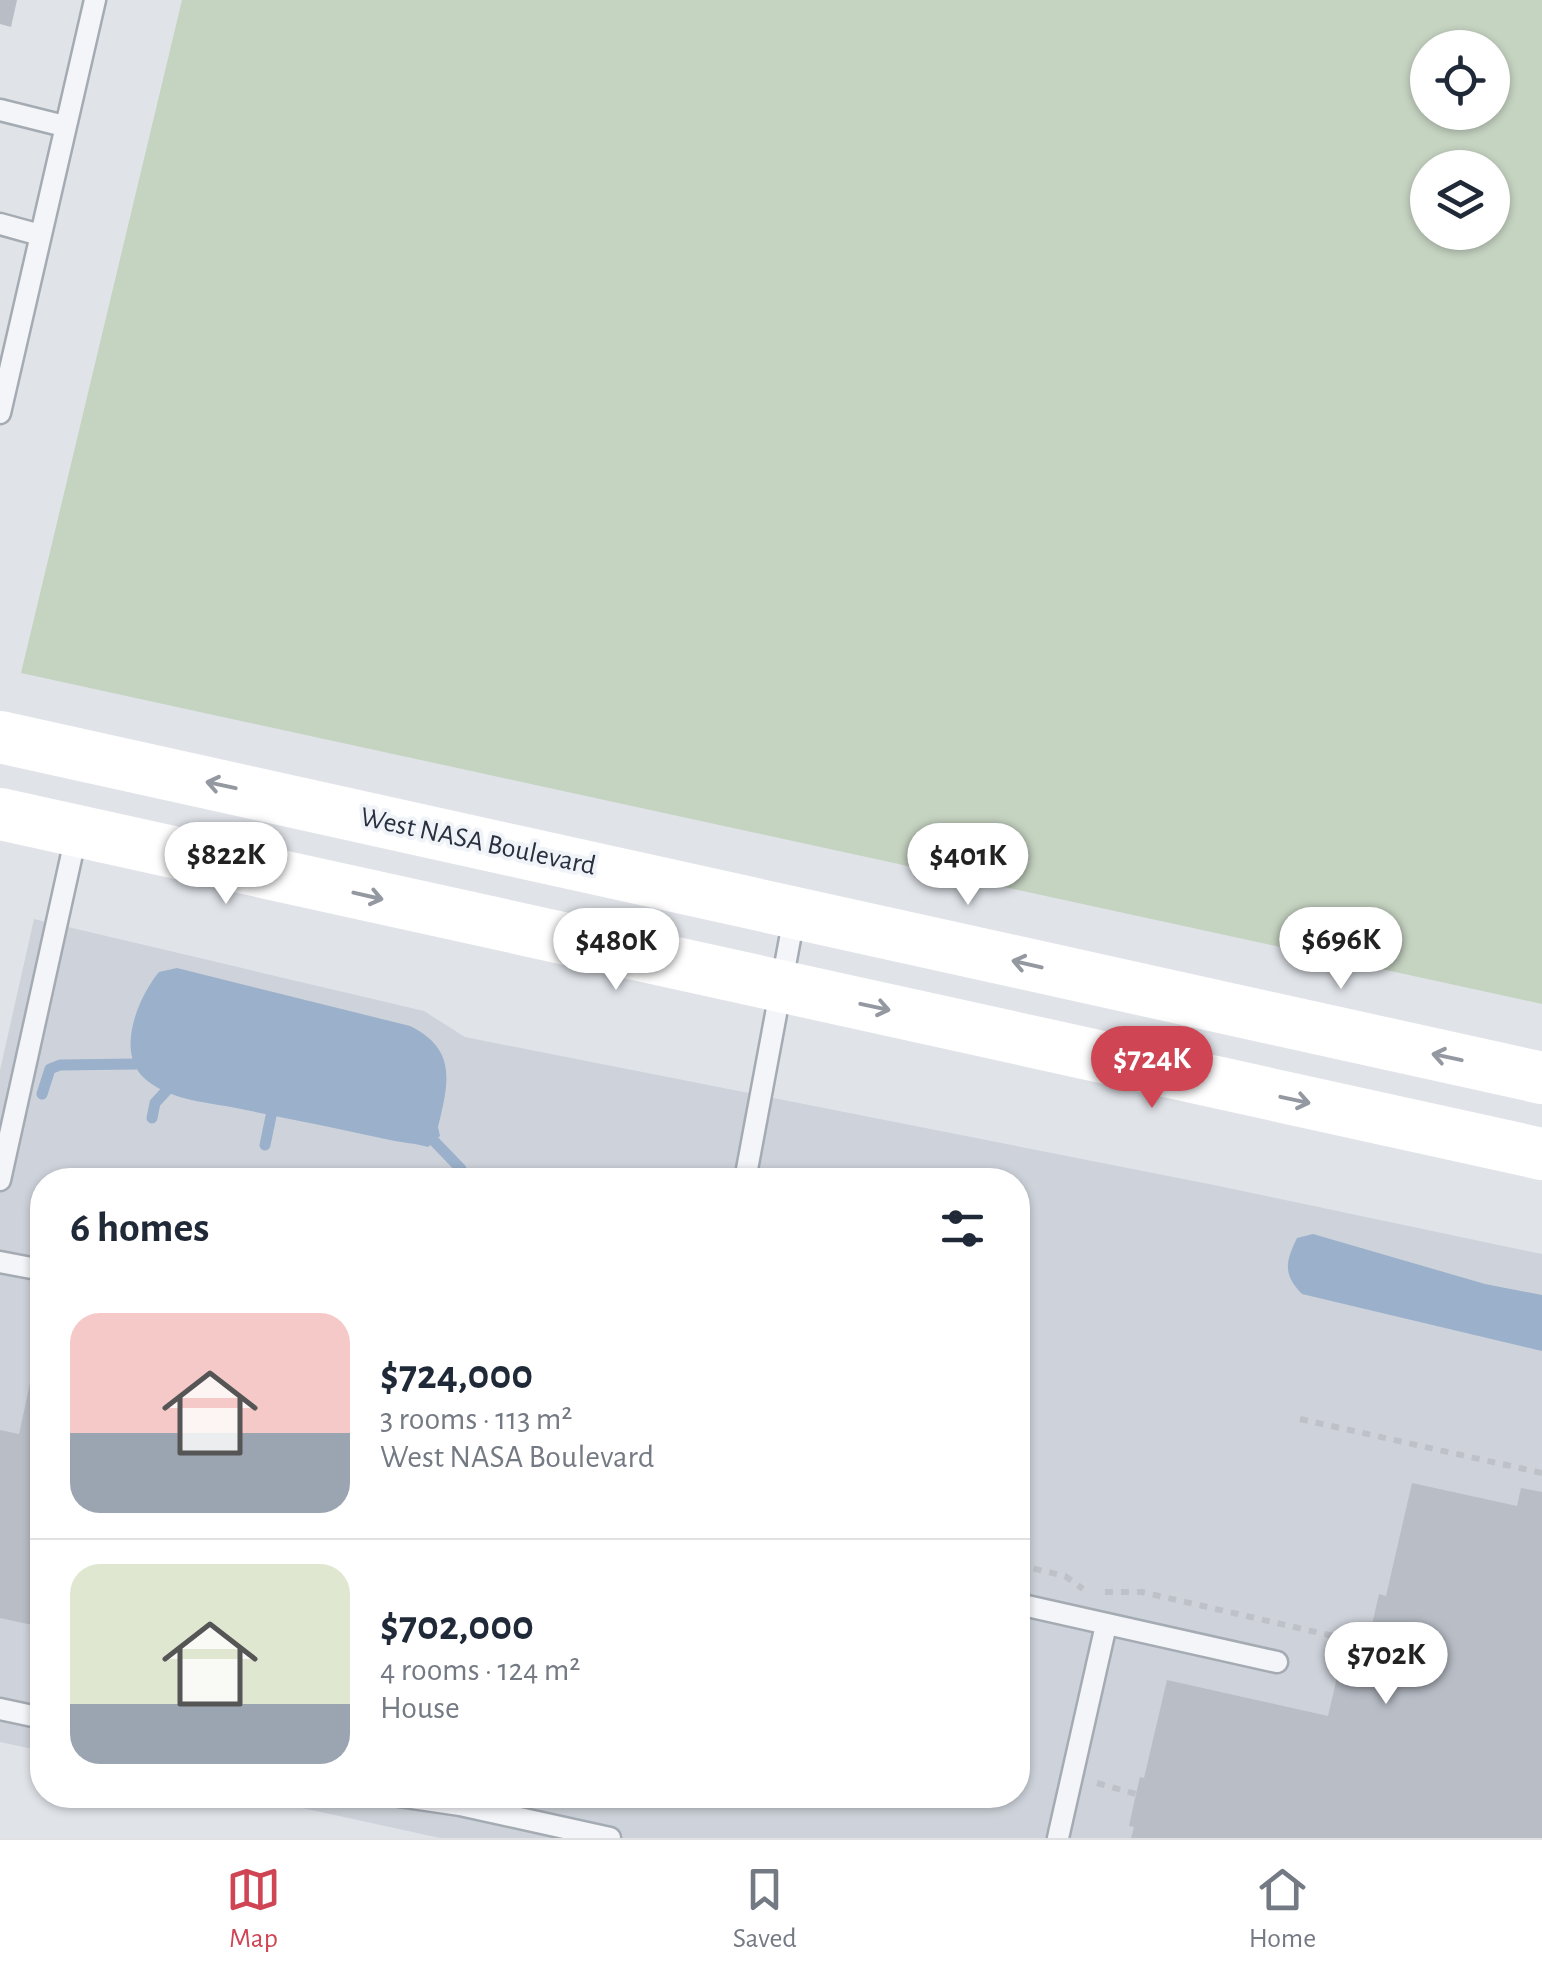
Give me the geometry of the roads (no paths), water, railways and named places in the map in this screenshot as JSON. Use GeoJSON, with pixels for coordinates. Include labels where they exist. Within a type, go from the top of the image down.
{"type":"FeatureCollection","features":[{"type":"Feature","properties":{"kind":"main road","name":"West NASA Boulevard"},"geometry":{"type":"LineString","coordinates":[[0,737],[1542,1078]]}},
{"type":"Feature","properties":{"kind":"main road"},"geometry":{"type":"LineString","coordinates":[[0,814],[1542,1154]]}},
{"type":"Feature","properties":{"kind":"lane"},"geometry":{"type":"LineString","coordinates":[[0,413],[95,0]]}},
{"type":"Feature","properties":{"kind":"lane"},"geometry":{"type":"LineString","coordinates":[[0,110],[64,126]]}},
{"type":"Feature","properties":{"kind":"lane"},"geometry":{"type":"LineString","coordinates":[[0,224],[40,234]]}},
{"type":"Feature","properties":{"kind":"lane"},"geometry":{"type":"LineString","coordinates":[[0,1180],[78,832]]}},
{"type":"Feature","properties":{"kind":"lane"},"geometry":{"type":"LineString","coordinates":[[747,1168],[795,911]]}},
{"type":"Feature","properties":{"kind":"lane"},"geometry":{"type":"LineString","coordinates":[[0,1262],[30,1268]]}},
{"type":"Feature","properties":{"kind":"lane"},"geometry":{"type":"LineString","coordinates":[[1030,1607],[1276,1662]]}},
{"type":"Feature","properties":{"kind":"lane"},"geometry":{"type":"LineString","coordinates":[[1058,1838],[1106,1625]]}},
{"type":"Feature","properties":{"kind":"lane"},"geometry":{"type":"LineString","coordinates":[[0,1708],[30,1715]]}},
{"type":"Feature","properties":{"kind":"lane"},"geometry":{"type":"LineString","coordinates":[[474,1808],[610,1838]]}},
{"type":"Feature","properties":{"kind":"water"},"geometry":{"type":"Polygon","coordinates":[[[177,968],[410,1026],[425,1035],[436,1045],[446,1068],[440,1136],[428,1147],[197,1101],[153,1085],[135,1067],[131,1053],[133,1024],[144,995],[159,972],[177,968]]]}},
{"type":"Feature","properties":{"kind":"water"},"geometry":{"type":"Polygon","coordinates":[[[1313,1234],[1485,1284],[1542,1295],[1542,1351],[1302,1294],[1289,1274],[1288,1261],[1297,1238],[1313,1234]]]}},
{"type":"Feature","properties":{"kind":"waterway"},"geometry":{"type":"LineString","coordinates":[[42,1094],[50,1069],[60,1065],[136,1064]]}},
{"type":"Feature","properties":{"kind":"waterway"},"geometry":{"type":"LineString","coordinates":[[152,1118],[155,1103],[167,1090]]}},
{"type":"Feature","properties":{"kind":"waterway"},"geometry":{"type":"LineString","coordinates":[[265,1145],[271,1116]]}},
{"type":"Feature","properties":{"kind":"waterway"},"geometry":{"type":"LineString","coordinates":[[434,1141],[460,1168]]}}]}
